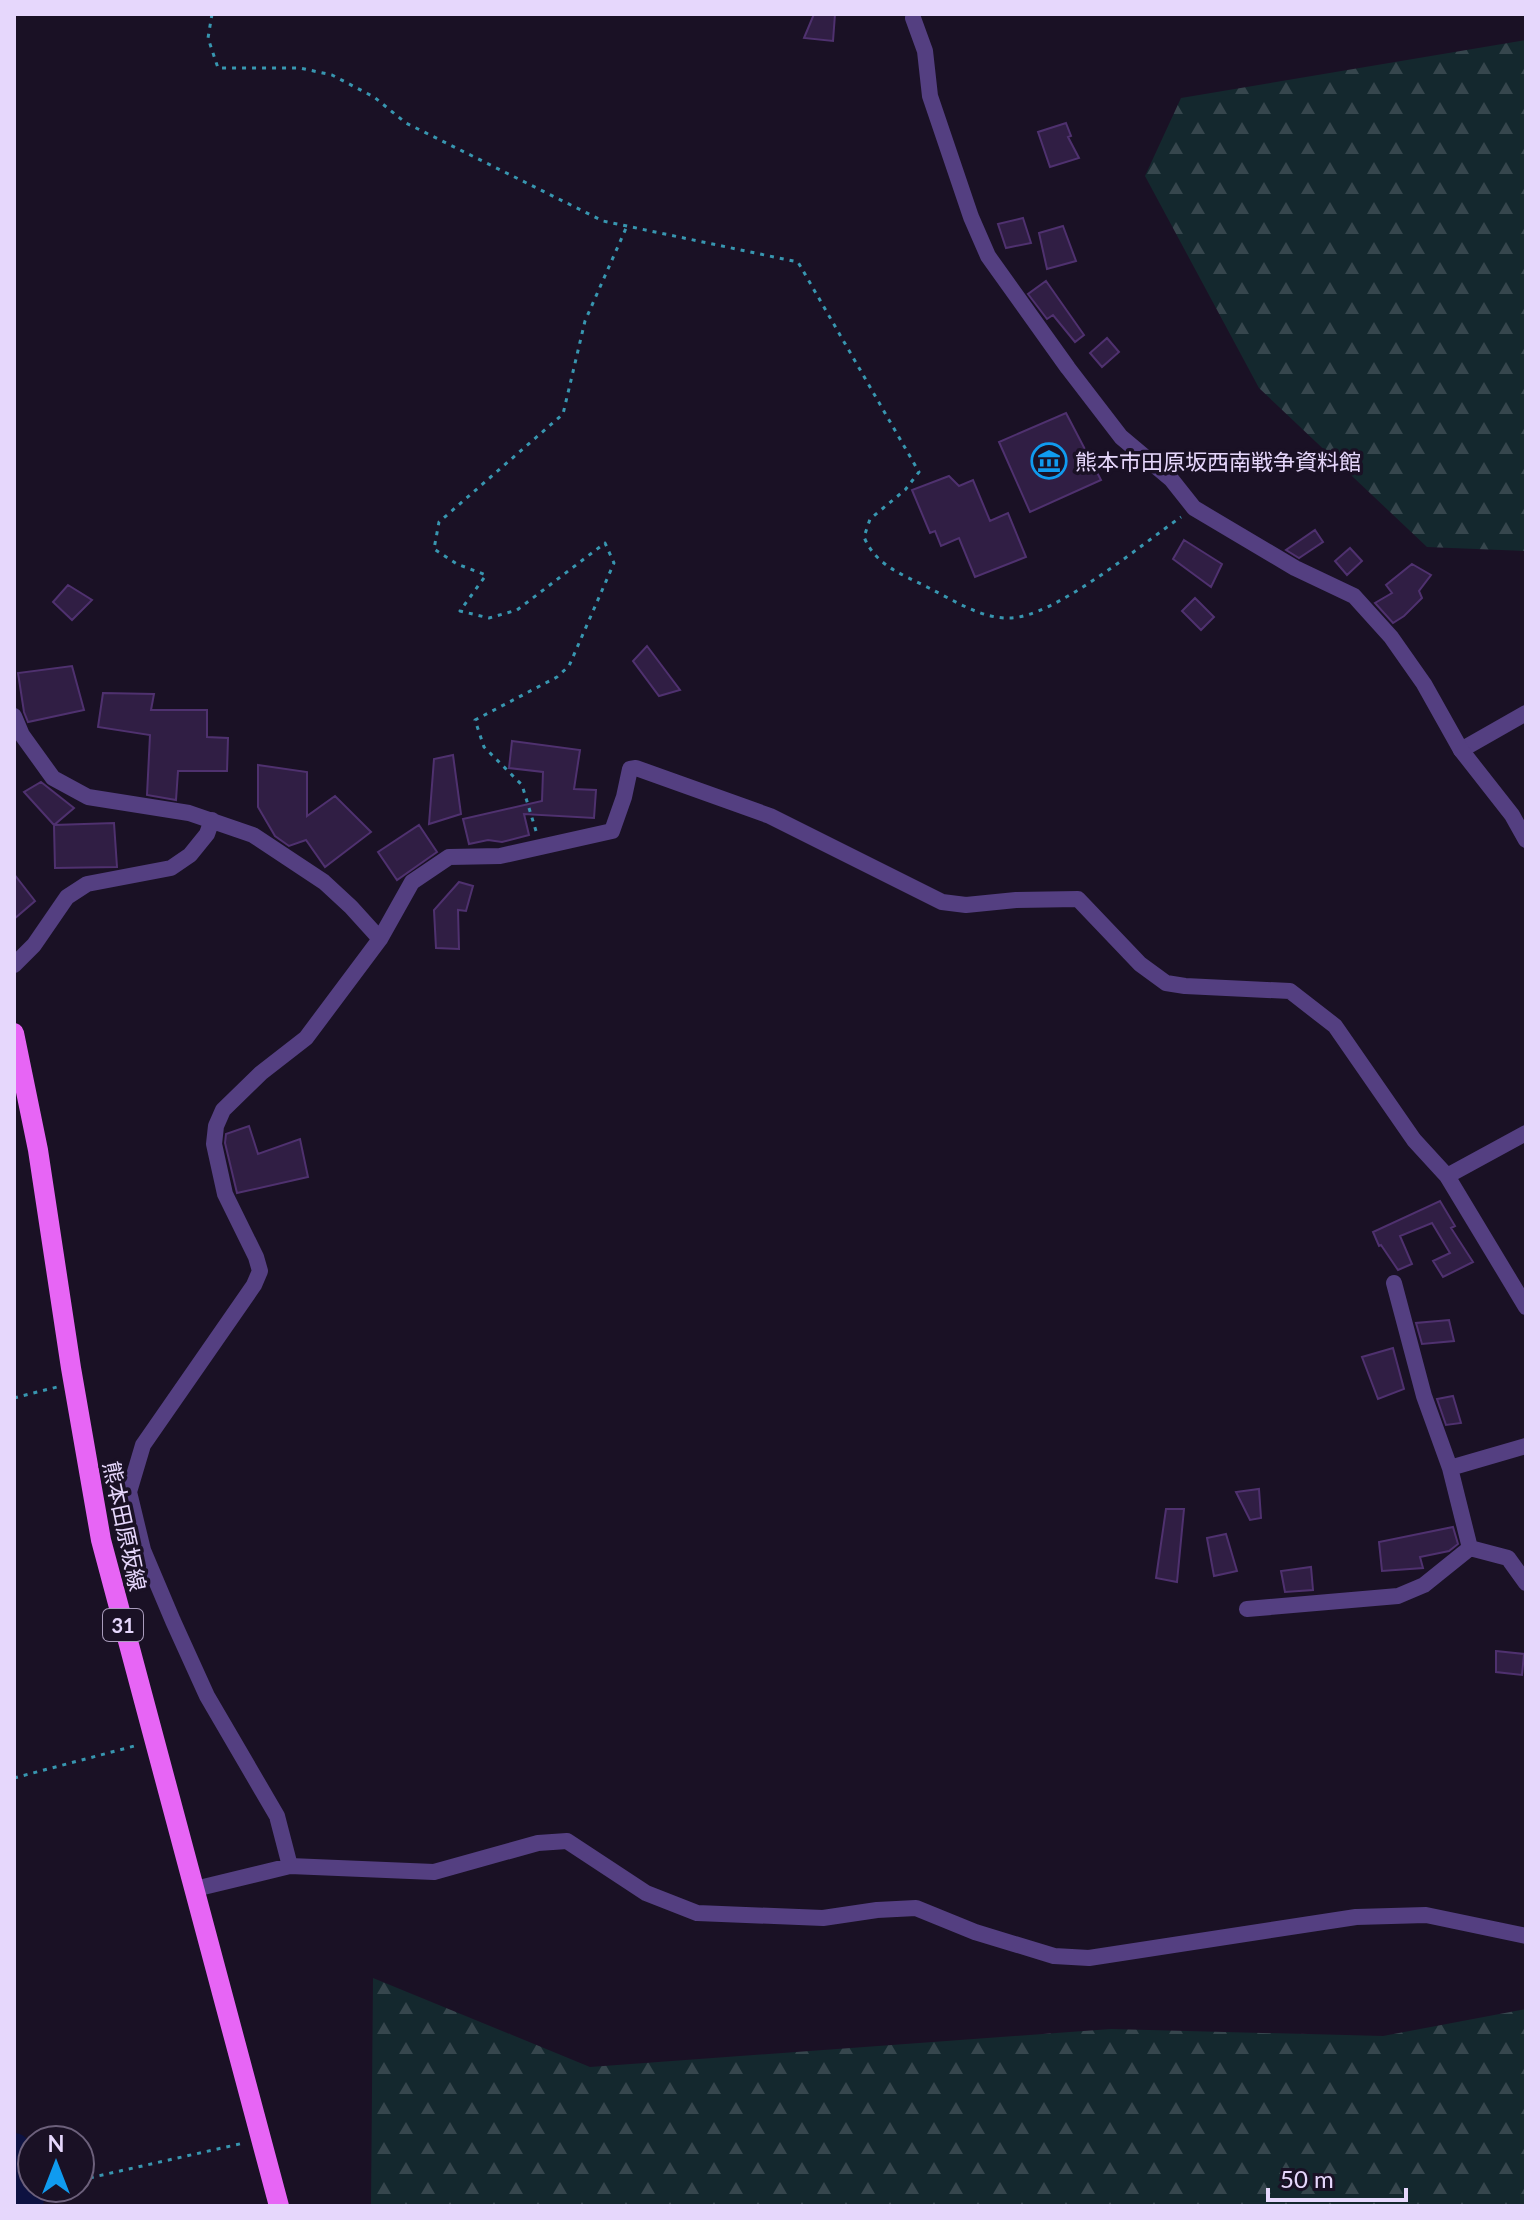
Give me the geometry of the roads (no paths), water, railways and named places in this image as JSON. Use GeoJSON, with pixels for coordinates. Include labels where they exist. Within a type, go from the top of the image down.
{"type":"FeatureCollection","features":[{"type":"Feature","properties":{"kind":"main road","name":"熊本田原坂線"},"geometry":{"type":"LineString","coordinates":[[14,1033],[38,1150],[73,1382],[101,1540],[279,2206]]}},
{"type":"Feature","properties":{"kind":"street"},"geometry":{"type":"LineString","coordinates":[[916,15],[925,51],[930,96],[971,217],[988,256],[1121,437],[1171,479],[1194,508],[1295,568],[1354,596],[1391,637],[1424,684],[1461,750],[1512,815],[1526,840]]}},
{"type":"Feature","properties":{"kind":"street"},"geometry":{"type":"LineString","coordinates":[[1461,750],[1526,713]]}},
{"type":"Feature","properties":{"kind":"street"},"geometry":{"type":"LineString","coordinates":[[14,716],[22,735],[53,778],[88,797],[189,813],[253,835],[324,882],[380,939]]}},
{"type":"Feature","properties":{"kind":"street"},"geometry":{"type":"LineString","coordinates":[[290,1866],[277,1816],[207,1696],[173,1621],[143,1550],[129,1492],[143,1445],[254,1285],[260,1271],[225,1194],[214,1144],[216,1126],[223,1110],[251,1082],[306,1038],[380,939],[412,882],[449,857],[500,856],[612,831],[630,769],[636,768],[770,816],[942,902],[966,905],[1078,899],[1140,964],[1166,983],[1290,991],[1335,1026],[1414,1140],[1447,1176],[1526,1307]]}},
{"type":"Feature","properties":{"kind":"street"},"geometry":{"type":"LineString","coordinates":[[14,965],[34,945],[67,897],[87,884],[171,868],[190,855],[207,834],[212,820]]}},
{"type":"Feature","properties":{"kind":"street"},"geometry":{"type":"LineString","coordinates":[[1447,1176],[1526,1133]]}},
{"type":"Feature","properties":{"kind":"street"},"geometry":{"type":"LineString","coordinates":[[1394,1283],[1424,1396],[1450,1468],[1470,1548]]}},
{"type":"Feature","properties":{"kind":"street"},"geometry":{"type":"LineString","coordinates":[[1450,1468],[1526,1446]]}},
{"type":"Feature","properties":{"kind":"street"},"geometry":{"type":"LineString","coordinates":[[1470,1548],[1508,1558],[1526,1583]]}},
{"type":"Feature","properties":{"kind":"street"},"geometry":{"type":"LineString","coordinates":[[1247,1609],[1398,1596],[1424,1585],[1470,1548]]}},
{"type":"Feature","properties":{"kind":"street"},"geometry":{"type":"LineString","coordinates":[[195,1889],[290,1866],[434,1872],[538,1843],[567,1841],[646,1893],[697,1913],[823,1918],[916,1908],[975,1932],[1054,1956],[1089,1958],[1356,1917],[1426,1915],[1526,1936]]}},
{"type":"Feature","properties":{"kind":"waterway"},"geometry":{"type":"LineString","coordinates":[[14,2150],[30,2172],[26,2206]]}},
{"type":"Feature","properties":{"kind":"place","name":"熊本市田原坂西南戦争資料館"},"geometry":{"type":"Point","coordinates":[1049,461]}}]}
